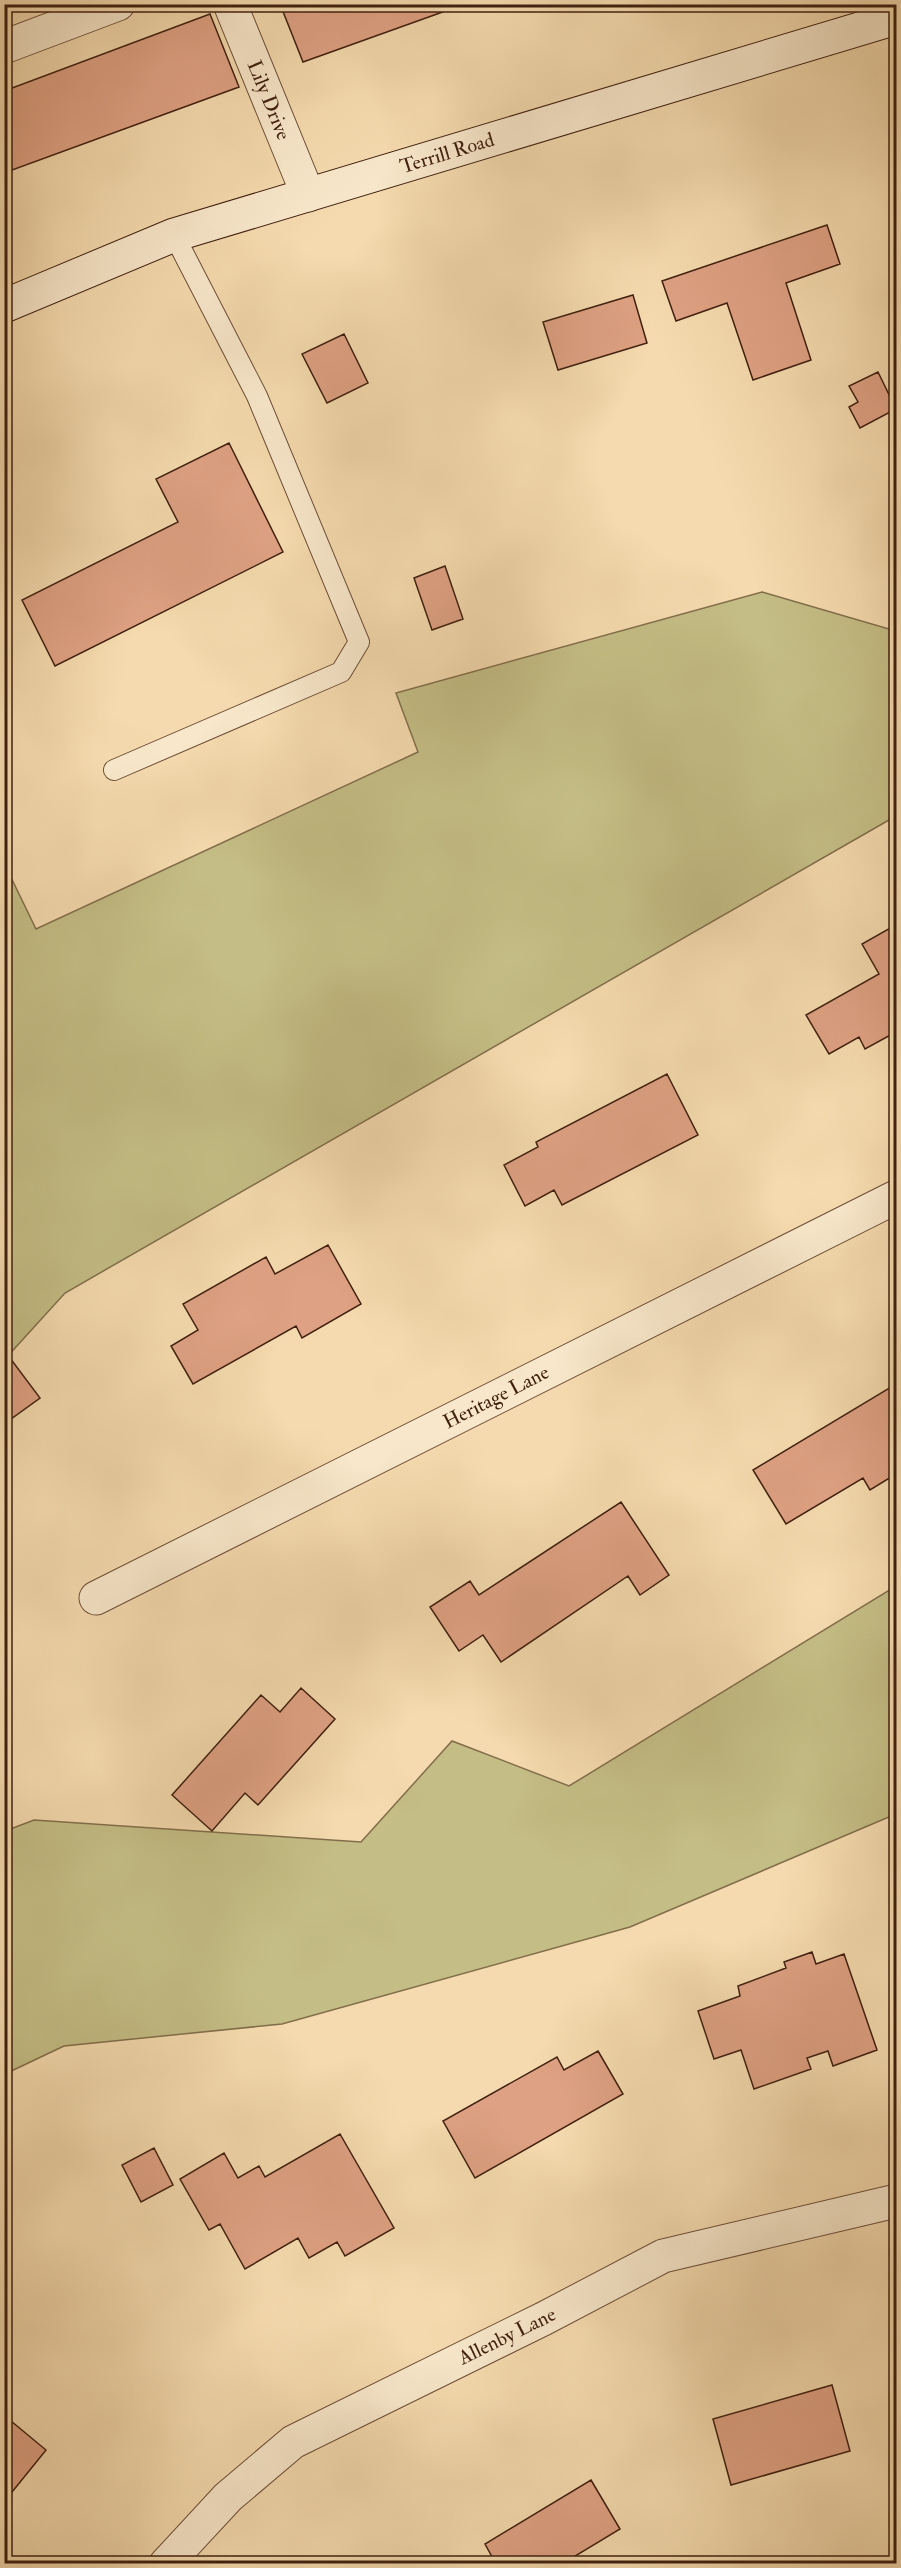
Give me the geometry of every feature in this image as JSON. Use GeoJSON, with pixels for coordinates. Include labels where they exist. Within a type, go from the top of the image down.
{"type":"FeatureCollection","features":[{"type":"Feature","properties":{"kind":"street"},"geometry":{"type":"LineString","coordinates":[[4,47],[118,4]]}},
{"type":"Feature","properties":{"kind":"street","name":"Lily Drive"},"geometry":{"type":"LineString","coordinates":[[230,4],[309,195]]}},
{"type":"Feature","properties":{"kind":"street","name":"Terrill Road"},"geometry":{"type":"LineString","coordinates":[[4,306],[174,235],[897,18]]}},
{"type":"Feature","properties":{"kind":"street","name":"Heritage Lane"},"geometry":{"type":"LineString","coordinates":[[96,1598],[897,1197]]}},
{"type":"Feature","properties":{"kind":"street","name":"Allenby Lane"},"geometry":{"type":"LineString","coordinates":[[166,2564],[228,2497],[293,2442],[543,2319],[663,2256],[897,2201]]}},
{"type":"Feature","properties":{"kind":"lane"},"geometry":{"type":"LineString","coordinates":[[114,770],[341,672],[359,642],[257,396],[174,235]]}},
{"type":"Feature","properties":{"kind":"shaded area"},"geometry":{"type":"Polygon","coordinates":[[[762,592],[896,631],[896,816],[65,1293],[5,1359],[4,863],[36,929],[418,752],[396,693],[762,592]]]}},
{"type":"Feature","properties":{"kind":"shaded area"},"geometry":{"type":"Polygon","coordinates":[[[896,1586],[896,1814],[630,1927],[282,2024],[64,2046],[5,2074],[5,1831],[34,1820],[361,1842],[452,1741],[569,1786],[896,1586]]]}},
{"type":"Feature","properties":{"kind":"building"},"geometry":{"type":"Polygon","coordinates":[[[280,4],[465,4],[303,62],[280,4]]]}},
{"type":"Feature","properties":{"kind":"building"},"geometry":{"type":"Polygon","coordinates":[[[210,14],[239,87],[4,173],[4,91],[210,14]]]}},
{"type":"Feature","properties":{"kind":"building"},"geometry":{"type":"Polygon","coordinates":[[[827,225],[840,264],[786,283],[811,360],[753,380],[727,303],[676,321],[662,281],[827,225]]]}},
{"type":"Feature","properties":{"kind":"building"},"geometry":{"type":"Polygon","coordinates":[[[633,295],[647,343],[558,370],[543,322],[633,295]]]}},
{"type":"Feature","properties":{"kind":"building"},"geometry":{"type":"Polygon","coordinates":[[[344,334],[368,383],[327,403],[302,354],[344,334]]]}},
{"type":"Feature","properties":{"kind":"building"},"geometry":{"type":"Polygon","coordinates":[[[878,372],[896,409],[860,428],[849,407],[858,402],[849,386],[878,372]]]}},
{"type":"Feature","properties":{"kind":"building"},"geometry":{"type":"Polygon","coordinates":[[[229,443],[283,552],[55,666],[22,600],[178,522],[156,479],[229,443]]]}},
{"type":"Feature","properties":{"kind":"building"},"geometry":{"type":"Polygon","coordinates":[[[445,566],[463,619],[432,630],[414,578],[445,566]]]}},
{"type":"Feature","properties":{"kind":"building"},"geometry":{"type":"Polygon","coordinates":[[[892,927],[896,935],[896,1032],[865,1049],[859,1037],[829,1054],[806,1015],[879,974],[862,944],[892,927]]]}},
{"type":"Feature","properties":{"kind":"building"},"geometry":{"type":"Polygon","coordinates":[[[667,1074],[698,1135],[562,1205],[554,1190],[525,1206],[504,1165],[538,1147],[536,1142],[667,1074]]]}},
{"type":"Feature","properties":{"kind":"building"},"geometry":{"type":"Polygon","coordinates":[[[328,1245],[361,1304],[302,1338],[296,1326],[193,1384],[171,1346],[198,1330],[183,1304],[266,1257],[275,1274],[328,1245]]]}},
{"type":"Feature","properties":{"kind":"building"},"geometry":{"type":"Polygon","coordinates":[[[4,1350],[40,1398],[4,1424],[4,1350]]]}},
{"type":"Feature","properties":{"kind":"building"},"geometry":{"type":"Polygon","coordinates":[[[896,1384],[896,1474],[870,1490],[863,1478],[786,1524],[753,1470],[896,1384]]]}},
{"type":"Feature","properties":{"kind":"building"},"geometry":{"type":"Polygon","coordinates":[[[621,1502],[669,1575],[640,1595],[628,1576],[501,1662],[483,1635],[459,1651],[430,1607],[470,1581],[479,1595],[621,1502]]]}},
{"type":"Feature","properties":{"kind":"building"},"geometry":{"type":"Polygon","coordinates":[[[301,1688],[335,1719],[258,1805],[245,1793],[212,1831],[172,1795],[261,1695],[280,1712],[301,1688]]]}},
{"type":"Feature","properties":{"kind":"building"},"geometry":{"type":"Polygon","coordinates":[[[812,1952],[816,1964],[844,1954],[877,2050],[833,2066],[828,2051],[807,2058],[811,2069],[754,2089],[741,2050],[714,2059],[698,2011],[740,1996],[738,1986],[786,1968],[784,1962],[812,1952]]]}},
{"type":"Feature","properties":{"kind":"building"},"geometry":{"type":"Polygon","coordinates":[[[598,2051],[623,2094],[475,2178],[443,2121],[557,2057],[564,2070],[598,2051]]]}},
{"type":"Feature","properties":{"kind":"building"},"geometry":{"type":"Polygon","coordinates":[[[340,2134],[394,2228],[345,2256],[337,2242],[309,2258],[298,2238],[245,2269],[220,2224],[209,2230],[180,2179],[224,2153],[238,2178],[259,2166],[265,2177],[340,2134]]]}},
{"type":"Feature","properties":{"kind":"building"},"geometry":{"type":"Polygon","coordinates":[[[154,2148],[173,2185],[141,2202],[122,2165],[154,2148]]]}},
{"type":"Feature","properties":{"kind":"building"},"geometry":{"type":"Polygon","coordinates":[[[832,2385],[850,2451],[731,2485],[713,2419],[832,2385]]]}},
{"type":"Feature","properties":{"kind":"building"},"geometry":{"type":"Polygon","coordinates":[[[11,2421],[46,2450],[4,2502],[4,2429],[11,2421]]]}},
{"type":"Feature","properties":{"kind":"building"},"geometry":{"type":"Polygon","coordinates":[[[591,2480],[620,2529],[562,2564],[496,2564],[485,2544],[591,2480]]]}}]}
